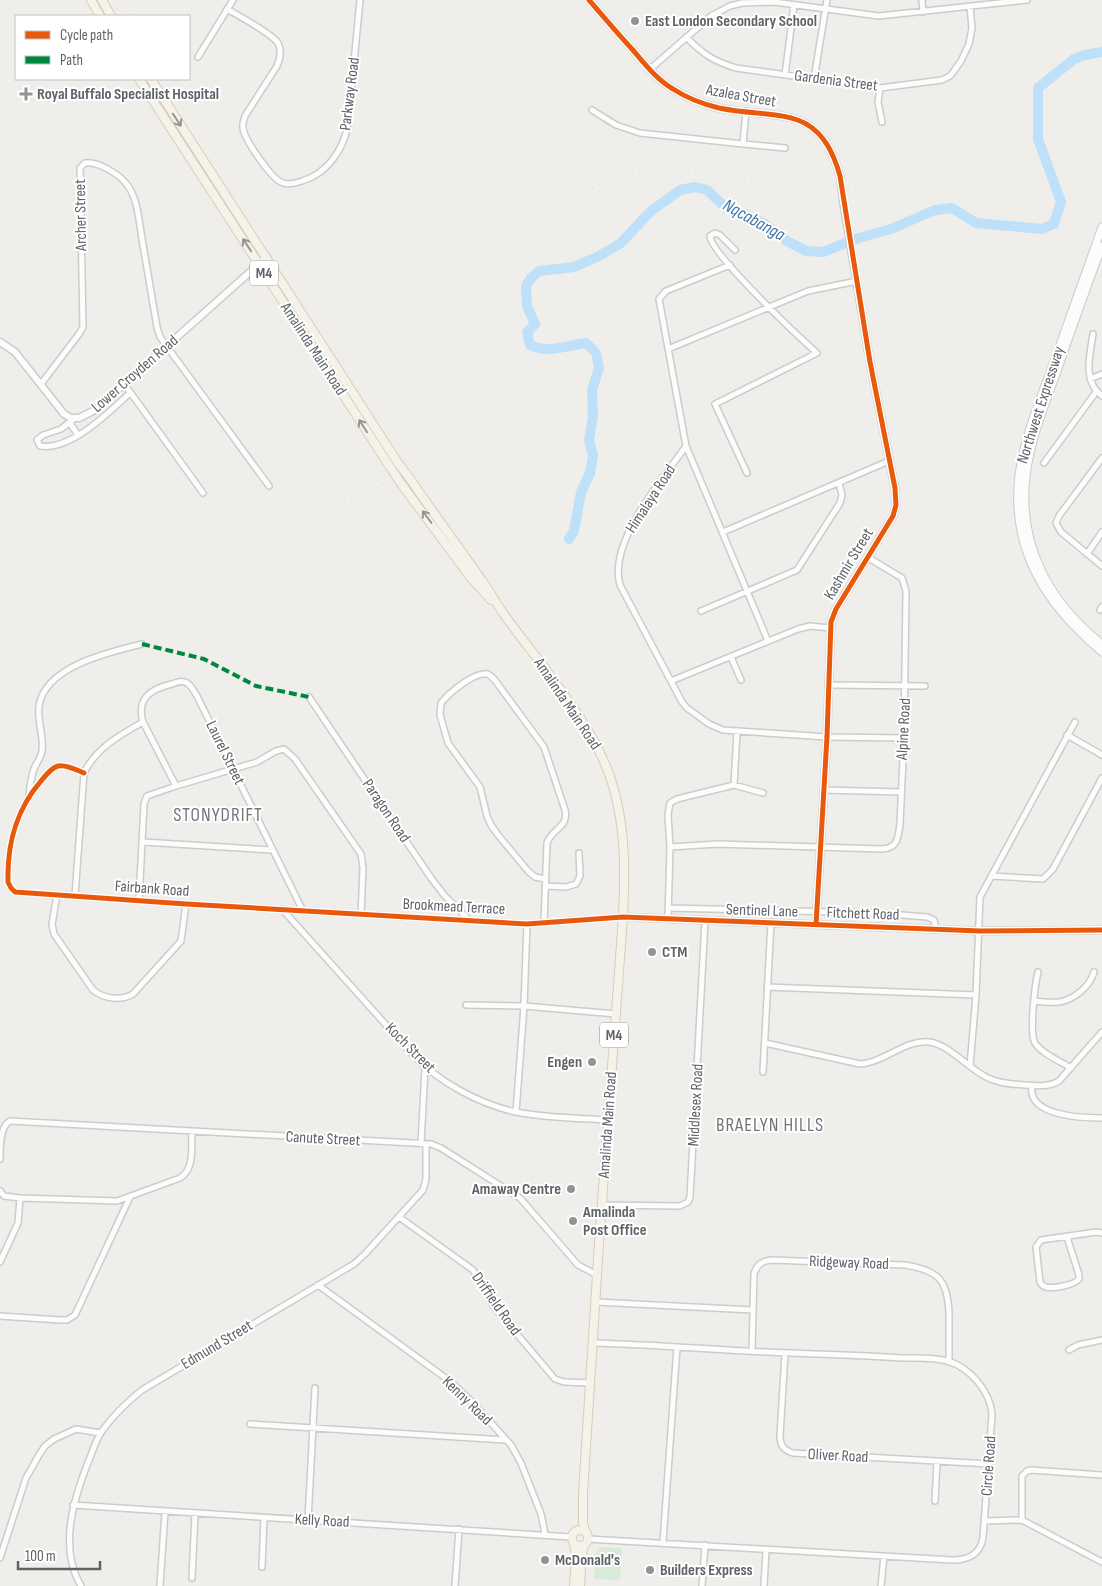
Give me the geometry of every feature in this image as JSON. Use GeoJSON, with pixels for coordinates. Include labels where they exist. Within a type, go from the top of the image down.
{"type":"FeatureCollection","features":[{"type":"Feature","properties":{"kind":"main road"},"geometry":{"type":"LineString","coordinates":[[90,0],[99,15]]}},
{"type":"Feature","properties":{"kind":"main road"},"geometry":{"type":"LineString","coordinates":[[102,0],[110,15]]}},
{"type":"Feature","properties":{"kind":"main road","name":"Amalinda Main Road"},"geometry":{"type":"LineString","coordinates":[[140,80],[402,485],[472,578],[501,610]]}},
{"type":"Feature","properties":{"kind":"main road","name":"Amalinda Main Road"},"geometry":{"type":"LineString","coordinates":[[152,80],[398,463],[576,713],[604,762],[612,784],[623,830],[625,865],[624,917],[597,1275],[583,1494],[583,1522],[586,1538],[582,1554],[580,1586]]}},
{"type":"Feature","properties":{"kind":"main road","name":"Northwest Expressway"},"geometry":{"type":"LineString","coordinates":[[1102,227],[1028,433],[1019,476],[1018,493],[1022,536],[1029,559],[1039,580],[1052,603],[1072,626],[1102,652]]}},
{"type":"Feature","properties":{"kind":"main road","name":"Northwest Expressway"},"geometry":{"type":"LineString","coordinates":[[1102,246],[1039,422],[1029,459],[1024,493],[1028,533],[1035,558],[1044,578],[1057,600],[1077,622],[1102,644]]}},
{"type":"Feature","properties":{"kind":"main road","name":"Amalinda Main Road"},"geometry":{"type":"LineString","coordinates":[[574,1586],[576,1554],[574,1537],[583,1494]]}},
{"type":"Feature","properties":{"kind":"main road"},"geometry":{"type":"LineString","coordinates":[[580,1529],[586,1538],[579,1546],[574,1537],[580,1529]]}},
{"type":"Feature","properties":{"kind":"street"},"geometry":{"type":"LineString","coordinates":[[198,57],[233,0]]}},
{"type":"Feature","properties":{"kind":"street","name":"Parkway Road"},"geometry":{"type":"LineString","coordinates":[[227,9],[273,38],[280,48],[277,66],[245,116],[243,126],[245,135],[270,173],[282,183],[294,183],[310,179],[322,172],[334,158],[346,136],[360,0]]}},
{"type":"Feature","properties":{"kind":"street","name":"Azalea Street"},"geometry":{"type":"LineString","coordinates":[[589,0],[649,70],[671,88],[688,98],[720,108],[791,118],[809,125],[833,153],[840,176],[857,281]]}},
{"type":"Feature","properties":{"kind":"street"},"geometry":{"type":"LineString","coordinates":[[814,80],[827,0]]}},
{"type":"Feature","properties":{"kind":"street"},"geometry":{"type":"LineString","coordinates":[[922,0],[923,12]]}},
{"type":"Feature","properties":{"kind":"street"},"geometry":{"type":"LineString","coordinates":[[649,70],[711,16],[730,6],[774,1],[826,10],[880,16],[970,8],[1027,0]]}},
{"type":"Feature","properties":{"kind":"street"},"geometry":{"type":"LineString","coordinates":[[785,75],[794,5]]}},
{"type":"Feature","properties":{"kind":"street","name":"Gardenia Street"},"geometry":{"type":"LineString","coordinates":[[686,37],[707,57],[736,68],[880,88],[936,81],[950,76],[961,61],[971,40],[970,8]]}},
{"type":"Feature","properties":{"kind":"street"},"geometry":{"type":"LineString","coordinates":[[880,88],[878,102],[882,122]]}},
{"type":"Feature","properties":{"kind":"street"},"geometry":{"type":"LineString","coordinates":[[592,110],[616,125],[640,133],[786,148]]}},
{"type":"Feature","properties":{"kind":"street"},"geometry":{"type":"LineString","coordinates":[[743,144],[746,111]]}},
{"type":"Feature","properties":{"kind":"street","name":"Archer Street"},"geometry":{"type":"LineString","coordinates":[[41,384],[80,334],[83,327],[80,168],[85,163],[98,164],[124,181],[130,188],[138,214],[158,332],[269,486]]}},
{"type":"Feature","properties":{"kind":"street"},"geometry":{"type":"LineString","coordinates":[[735,250],[720,235],[715,233],[710,236],[711,242],[730,265],[818,353],[715,404],[747,474]]}},
{"type":"Feature","properties":{"kind":"street","name":"Lower Croyden Road"},"geometry":{"type":"LineString","coordinates":[[130,393],[102,418],[78,435],[49,446],[40,446],[38,443],[37,440],[40,436],[54,433],[72,420],[90,414],[125,385],[267,257]]}},
{"type":"Feature","properties":{"kind":"street"},"geometry":{"type":"LineString","coordinates":[[730,265],[666,291],[660,296],[659,304],[686,446],[768,641]]}},
{"type":"Feature","properties":{"kind":"street"},"geometry":{"type":"LineString","coordinates":[[668,349],[813,290],[857,281]]}},
{"type":"Feature","properties":{"kind":"street","name":"Kashmir Street"},"geometry":{"type":"LineString","coordinates":[[816,925],[827,737],[830,628],[836,609],[893,516],[896,505],[895,488],[870,362],[857,281]]}},
{"type":"Feature","properties":{"kind":"street"},"geometry":{"type":"LineString","coordinates":[[1093,334],[1088,367],[1090,379],[1096,392],[1102,396]]}},
{"type":"Feature","properties":{"kind":"street"},"geometry":{"type":"LineString","coordinates":[[0,342],[15,352],[64,414],[72,420],[78,435]]}},
{"type":"Feature","properties":{"kind":"street"},"geometry":{"type":"LineString","coordinates":[[1090,379],[1102,374]]}},
{"type":"Feature","properties":{"kind":"street"},"geometry":{"type":"LineString","coordinates":[[125,385],[203,493]]}},
{"type":"Feature","properties":{"kind":"street"},"geometry":{"type":"LineString","coordinates":[[1044,463],[1096,392]]}},
{"type":"Feature","properties":{"kind":"street","name":"Himalaya Road"},"geometry":{"type":"LineString","coordinates":[[686,446],[630,526],[618,564],[620,585],[687,708],[715,728],[737,732],[827,737],[904,738]]}},
{"type":"Feature","properties":{"kind":"street"},"geometry":{"type":"LineString","coordinates":[[1102,458],[1059,516],[1056,523],[1061,532],[1102,566]]}},
{"type":"Feature","properties":{"kind":"street"},"geometry":{"type":"LineString","coordinates":[[723,532],[889,462]]}},
{"type":"Feature","properties":{"kind":"street"},"geometry":{"type":"LineString","coordinates":[[701,611],[792,573],[801,566],[840,503],[842,495],[839,484]]}},
{"type":"Feature","properties":{"kind":"street"},"geometry":{"type":"LineString","coordinates":[[1087,554],[1102,532]]}},
{"type":"Feature","properties":{"kind":"street","name":"Alpine Road"},"geometry":{"type":"LineString","coordinates":[[820,848],[882,849],[892,847],[898,838],[906,686],[906,587],[902,578],[867,557]]}},
{"type":"Feature","properties":{"kind":"street"},"geometry":{"type":"LineString","coordinates":[[671,681],[804,627],[830,628]]}},
{"type":"Feature","properties":{"kind":"street"},"geometry":{"type":"LineString","coordinates":[[29,795],[34,769],[41,754],[43,739],[38,713],[41,696],[46,689],[61,674],[76,665],[111,651],[142,644]]}},
{"type":"Feature","properties":{"kind":"street"},"geometry":{"type":"LineString","coordinates":[[731,657],[741,680]]}},
{"type":"Feature","properties":{"kind":"street"},"geometry":{"type":"LineString","coordinates":[[544,922],[545,879],[549,838],[567,817],[548,754],[539,739],[494,679],[488,674],[477,675],[439,706],[446,737],[452,750],[480,787],[487,816],[498,835],[528,871],[545,879]]}},
{"type":"Feature","properties":{"kind":"street","name":"Laurel Street"},"geometry":{"type":"LineString","coordinates":[[143,722],[140,713],[141,707],[148,694],[161,686],[181,682],[189,684],[233,769],[302,911]]}},
{"type":"Feature","properties":{"kind":"street"},"geometry":{"type":"LineString","coordinates":[[828,685],[925,686]]}},
{"type":"Feature","properties":{"kind":"street","name":"Paragon Road"},"geometry":{"type":"LineString","coordinates":[[309,698],[431,878],[468,920]]}},
{"type":"Feature","properties":{"kind":"street"},"geometry":{"type":"LineString","coordinates":[[75,896],[84,773],[87,766],[108,743],[143,722],[176,786]]}},
{"type":"Feature","properties":{"kind":"street"},"geometry":{"type":"LineString","coordinates":[[970,1066],[980,931],[980,897],[1066,735],[1075,722]]}},
{"type":"Feature","properties":{"kind":"street"},"geometry":{"type":"LineString","coordinates":[[734,785],[737,732]]}},
{"type":"Feature","properties":{"kind":"street"},"geometry":{"type":"LineString","coordinates":[[1066,735],[1102,755]]}},
{"type":"Feature","properties":{"kind":"street"},"geometry":{"type":"LineString","coordinates":[[139,900],[144,804],[147,796],[257,762],[284,748],[295,759],[361,854],[363,868],[361,914]]}},
{"type":"Feature","properties":{"kind":"street"},"geometry":{"type":"LineString","coordinates":[[29,795],[49,772],[57,766],[67,766],[84,773]]}},
{"type":"Feature","properties":{"kind":"street"},"geometry":{"type":"LineString","coordinates":[[992,876],[1043,879],[1046,877],[1053,869],[1102,778]]}},
{"type":"Feature","properties":{"kind":"street"},"geometry":{"type":"LineString","coordinates":[[668,919],[670,847],[668,810],[672,801],[734,785],[763,794]]}},
{"type":"Feature","properties":{"kind":"street"},"geometry":{"type":"LineString","coordinates":[[824,790],[900,792]]}},
{"type":"Feature","properties":{"kind":"street","name":"Fairbank Road"},"geometry":{"type":"LineString","coordinates":[[29,795],[13,833],[8,876],[11,888],[15,892],[282,909]]}},
{"type":"Feature","properties":{"kind":"street"},"geometry":{"type":"LineString","coordinates":[[142,842],[272,850]]}},
{"type":"Feature","properties":{"kind":"street"},"geometry":{"type":"LineString","coordinates":[[670,847],[718,844],[820,848]]}},
{"type":"Feature","properties":{"kind":"street"},"geometry":{"type":"LineString","coordinates":[[546,886],[570,887],[576,884],[580,876],[579,853]]}},
{"type":"Feature","properties":{"kind":"street"},"geometry":{"type":"LineString","coordinates":[[56,895],[52,924],[54,934],[93,990],[102,996],[114,998],[128,997],[133,994],[178,947],[183,936],[186,904]]}},
{"type":"Feature","properties":{"kind":"street","name":"Sentinel Lane"},"geometry":{"type":"LineString","coordinates":[[669,908],[876,913],[927,917],[934,920],[936,930]]}},
{"type":"Feature","properties":{"kind":"street","name":"Brookmead Terrace"},"geometry":{"type":"LineString","coordinates":[[282,909],[527,924],[624,917]]}},
{"type":"Feature","properties":{"kind":"street","name":"Koch Street"},"geometry":{"type":"LineString","coordinates":[[282,909],[426,1068],[457,1088],[482,1100],[516,1112],[608,1120]]}},
{"type":"Feature","properties":{"kind":"street","name":"Fitchett Road"},"geometry":{"type":"LineString","coordinates":[[624,917],[936,930],[1102,930]]}},
{"type":"Feature","properties":{"kind":"street","name":"Middlesex Road"},"geometry":{"type":"LineString","coordinates":[[602,1204],[680,1206],[688,1202],[690,1197],[706,921]]}},
{"type":"Feature","properties":{"kind":"street"},"geometry":{"type":"LineString","coordinates":[[516,1112],[524,1006],[527,924]]}},
{"type":"Feature","properties":{"kind":"street"},"geometry":{"type":"LineString","coordinates":[[763,1072],[771,924]]}},
{"type":"Feature","properties":{"kind":"street"},"geometry":{"type":"LineString","coordinates":[[1038,972],[1034,1001],[1033,1032],[1036,1044],[1071,1068]]}},
{"type":"Feature","properties":{"kind":"street"},"geometry":{"type":"LineString","coordinates":[[1034,1001],[1054,1002],[1068,999],[1087,986],[1094,972]]}},
{"type":"Feature","properties":{"kind":"street"},"geometry":{"type":"LineString","coordinates":[[767,987],[976,995]]}},
{"type":"Feature","properties":{"kind":"street"},"geometry":{"type":"LineString","coordinates":[[466,1005],[524,1006],[616,1014]]}},
{"type":"Feature","properties":{"kind":"street"},"geometry":{"type":"LineString","coordinates":[[765,1043],[860,1064],[872,1062],[912,1044],[925,1041],[932,1042],[947,1050],[985,1077],[1007,1084],[1032,1086],[1055,1083],[1062,1079],[1102,1032]]}},
{"type":"Feature","properties":{"kind":"street","name":"Edmund Street"},"geometry":{"type":"LineString","coordinates":[[81,1586],[70,1557],[73,1505],[78,1487],[100,1432],[122,1407],[142,1390],[360,1259],[399,1217],[423,1190],[426,1179],[424,1144],[426,1068]]}},
{"type":"Feature","properties":{"kind":"street"},"geometry":{"type":"LineString","coordinates":[[1032,1086],[1031,1093],[1034,1100],[1051,1111],[1069,1116],[1102,1118]]}},
{"type":"Feature","properties":{"kind":"street","name":"Canute Street"},"geometry":{"type":"LineString","coordinates":[[0,1159],[1,1133],[3,1126],[10,1122],[424,1144],[442,1148],[520,1198],[578,1265],[597,1275]]}},
{"type":"Feature","properties":{"kind":"street"},"geometry":{"type":"LineString","coordinates":[[0,1192],[4,1196],[20,1198],[112,1201],[130,1197],[180,1178],[187,1172],[190,1166],[192,1132]]}},
{"type":"Feature","properties":{"kind":"street"},"geometry":{"type":"LineString","coordinates":[[0,1316],[66,1320],[75,1315],[130,1197]]}},
{"type":"Feature","properties":{"kind":"street"},"geometry":{"type":"LineString","coordinates":[[0,1262],[18,1223],[20,1198]]}},
{"type":"Feature","properties":{"kind":"street","name":"Driffield Road"},"geometry":{"type":"LineString","coordinates":[[399,1217],[473,1270],[494,1307],[551,1376],[564,1382],[590,1383]]}},
{"type":"Feature","properties":{"kind":"street"},"geometry":{"type":"LineString","coordinates":[[1067,1237],[1079,1278],[1073,1284],[1048,1288],[1043,1286],[1040,1282],[1036,1244],[1041,1240],[1096,1232],[1102,1233]]}},
{"type":"Feature","properties":{"kind":"street","name":"Ridgeway Road"},"geometry":{"type":"LineString","coordinates":[[752,1351],[756,1269],[760,1263],[766,1261],[905,1264],[933,1274],[946,1289],[949,1303],[949,1362]]}},
{"type":"Feature","properties":{"kind":"street","name":"Kenny Road"},"geometry":{"type":"LineString","coordinates":[[318,1285],[451,1382],[474,1403],[511,1445],[521,1463],[541,1514],[545,1534]]}},
{"type":"Feature","properties":{"kind":"street"},"geometry":{"type":"LineString","coordinates":[[596,1302],[753,1310]]}},
{"type":"Feature","properties":{"kind":"street"},"geometry":{"type":"LineString","coordinates":[[1069,1350],[1078,1345],[1102,1340]]}},
{"type":"Feature","properties":{"kind":"street","name":"Circle Road"},"geometry":{"type":"LineString","coordinates":[[586,1538],[766,1550],[952,1560],[968,1559],[982,1545],[990,1464],[992,1414],[989,1396],[975,1379],[949,1362],[924,1359],[785,1354],[593,1343]]}},
{"type":"Feature","properties":{"kind":"street"},"geometry":{"type":"LineString","coordinates":[[663,1542],[677,1347]]}},
{"type":"Feature","properties":{"kind":"street","name":"Oliver Road"},"geometry":{"type":"LineString","coordinates":[[785,1354],[780,1435],[781,1445],[793,1454],[990,1464]]}},
{"type":"Feature","properties":{"kind":"street"},"geometry":{"type":"LineString","coordinates":[[308,1520],[315,1388]]}},
{"type":"Feature","properties":{"kind":"street"},"geometry":{"type":"LineString","coordinates":[[250,1424],[505,1440]]}},
{"type":"Feature","properties":{"kind":"street"},"geometry":{"type":"LineString","coordinates":[[0,1558],[26,1478],[45,1446],[54,1439],[76,1429],[100,1432]]}},
{"type":"Feature","properties":{"kind":"street"},"geometry":{"type":"LineString","coordinates":[[935,1501],[938,1462]]}},
{"type":"Feature","properties":{"kind":"street"},"geometry":{"type":"LineString","coordinates":[[1022,1520],[1022,1476],[1027,1471],[1102,1475]]}},
{"type":"Feature","properties":{"kind":"street","name":"Kelly Road"},"geometry":{"type":"LineString","coordinates":[[73,1505],[574,1537]]}},
{"type":"Feature","properties":{"kind":"street"},"geometry":{"type":"LineString","coordinates":[[160,1586],[165,1512]]}},
{"type":"Feature","properties":{"kind":"street"},"geometry":{"type":"LineString","coordinates":[[192,1578],[195,1514]]}},
{"type":"Feature","properties":{"kind":"street"},"geometry":{"type":"LineString","coordinates":[[262,1567],[264,1518]]}},
{"type":"Feature","properties":{"kind":"street"},"geometry":{"type":"LineString","coordinates":[[985,1521],[1022,1520],[1102,1562]]}},
{"type":"Feature","properties":{"kind":"street"},"geometry":{"type":"LineString","coordinates":[[455,1586],[459,1529]]}},
{"type":"Feature","properties":{"kind":"street"},"geometry":{"type":"LineString","coordinates":[[702,1586],[705,1545]]}},
{"type":"Feature","properties":{"kind":"street"},"geometry":{"type":"LineString","coordinates":[[764,1586],[766,1550]]}},
{"type":"Feature","properties":{"kind":"street"},"geometry":{"type":"LineString","coordinates":[[881,1586],[884,1556]]}},
{"type":"Feature","properties":{"kind":"green space"},"geometry":{"type":"Polygon","coordinates":[[[601,1547],[622,1548],[620,1580],[594,1579],[595,1554],[601,1547]]]}},
{"type":"Feature","properties":{"kind":"waterway","name":"Nqcabanga"},"geometry":{"type":"LineString","coordinates":[[569,539],[574,531],[581,492],[590,473],[593,455],[589,440],[593,417],[592,390],[599,368],[596,353],[586,343],[551,349],[537,348],[530,345],[527,332],[535,324],[527,306],[526,286],[531,278],[539,271],[574,267],[597,257],[621,243],[650,212],[680,190],[695,187],[707,190],[726,208],[745,214],[765,224],[787,241],[806,251],[823,252],[859,238],[891,229],[935,210],[952,208],[976,223],[1042,229],[1054,224],[1061,202],[1038,139],[1038,88],[1074,59],[1102,52]]}},
{"type":"Feature","properties":{"kind":"railway"},"geometry":{"type":"LineString","coordinates":[[126,15],[136,0]]}},
{"type":"Feature","properties":{"kind":"railway"},"geometry":{"type":"LineString","coordinates":[[0,510],[36,492],[73,483],[92,482],[112,483],[131,487],[222,515],[260,520],[286,518],[312,512],[337,504],[382,485],[413,468],[427,457],[440,446],[463,418],[481,379],[509,284],[520,260],[548,220],[588,190],[611,180],[638,174],[660,172],[694,173],[858,188],[878,188],[914,181],[945,166],[959,155],[984,125],[1003,94],[1025,66],[1034,58],[1062,39],[1102,17]]}},
{"type":"Feature","properties":{"kind":"railway"},"geometry":{"type":"LineString","coordinates":[[0,163],[35,135],[84,80]]}},
{"type":"Feature","properties":{"kind":"marked path"},"geometry":{"type":"LineString","coordinates":[[142,644],[204,659],[256,686],[309,697]]}},
{"type":"Feature","properties":{"kind":"cycle path"},"geometry":{"type":"LineString","coordinates":[[589,0],[651,70],[667,85],[701,103],[719,108],[778,115],[808,125],[821,136],[831,152],[840,176],[870,362],[895,488],[896,505],[893,516],[836,609],[831,622],[827,737],[816,925]]}},
{"type":"Feature","properties":{"kind":"cycle path"},"geometry":{"type":"LineString","coordinates":[[84,773],[68,767],[55,767],[32,792],[25,804],[19,815],[9,854],[8,882],[15,892],[527,924],[623,917],[980,931],[1102,930]]}},
{"type":"Feature","properties":{"kind":"place","name":"East London Secondary School"},"geometry":{"type":"Point","coordinates":[635,21]}},
{"type":"Feature","properties":{"kind":"place","name":"Royal Buffalo Specialist Hospital"},"geometry":{"type":"Point","coordinates":[26,94]}},
{"type":"Feature","properties":{"kind":"place","name":"CTM"},"geometry":{"type":"Point","coordinates":[652,952]}},
{"type":"Feature","properties":{"kind":"place","name":"Engen"},"geometry":{"type":"Point","coordinates":[592,1062]}},
{"type":"Feature","properties":{"kind":"place","name":"Amaway Centre"},"geometry":{"type":"Point","coordinates":[571,1189]}},
{"type":"Feature","properties":{"kind":"place","name":"Amalinda Post Office"},"geometry":{"type":"Point","coordinates":[573,1221]}},
{"type":"Feature","properties":{"kind":"place","name":"McDonald's"},"geometry":{"type":"Point","coordinates":[545,1560]}},
{"type":"Feature","properties":{"kind":"place","name":"Builders Express"},"geometry":{"type":"Point","coordinates":[650,1570]}},
{"type":"Feature","properties":{"kind":"district","name":"STONYDRIFT"},"geometry":{"type":"Point","coordinates":[218,815]}},
{"type":"Feature","properties":{"kind":"district","name":"BRAELYN HILLS"},"geometry":{"type":"Point","coordinates":[770,1125]}}]}
